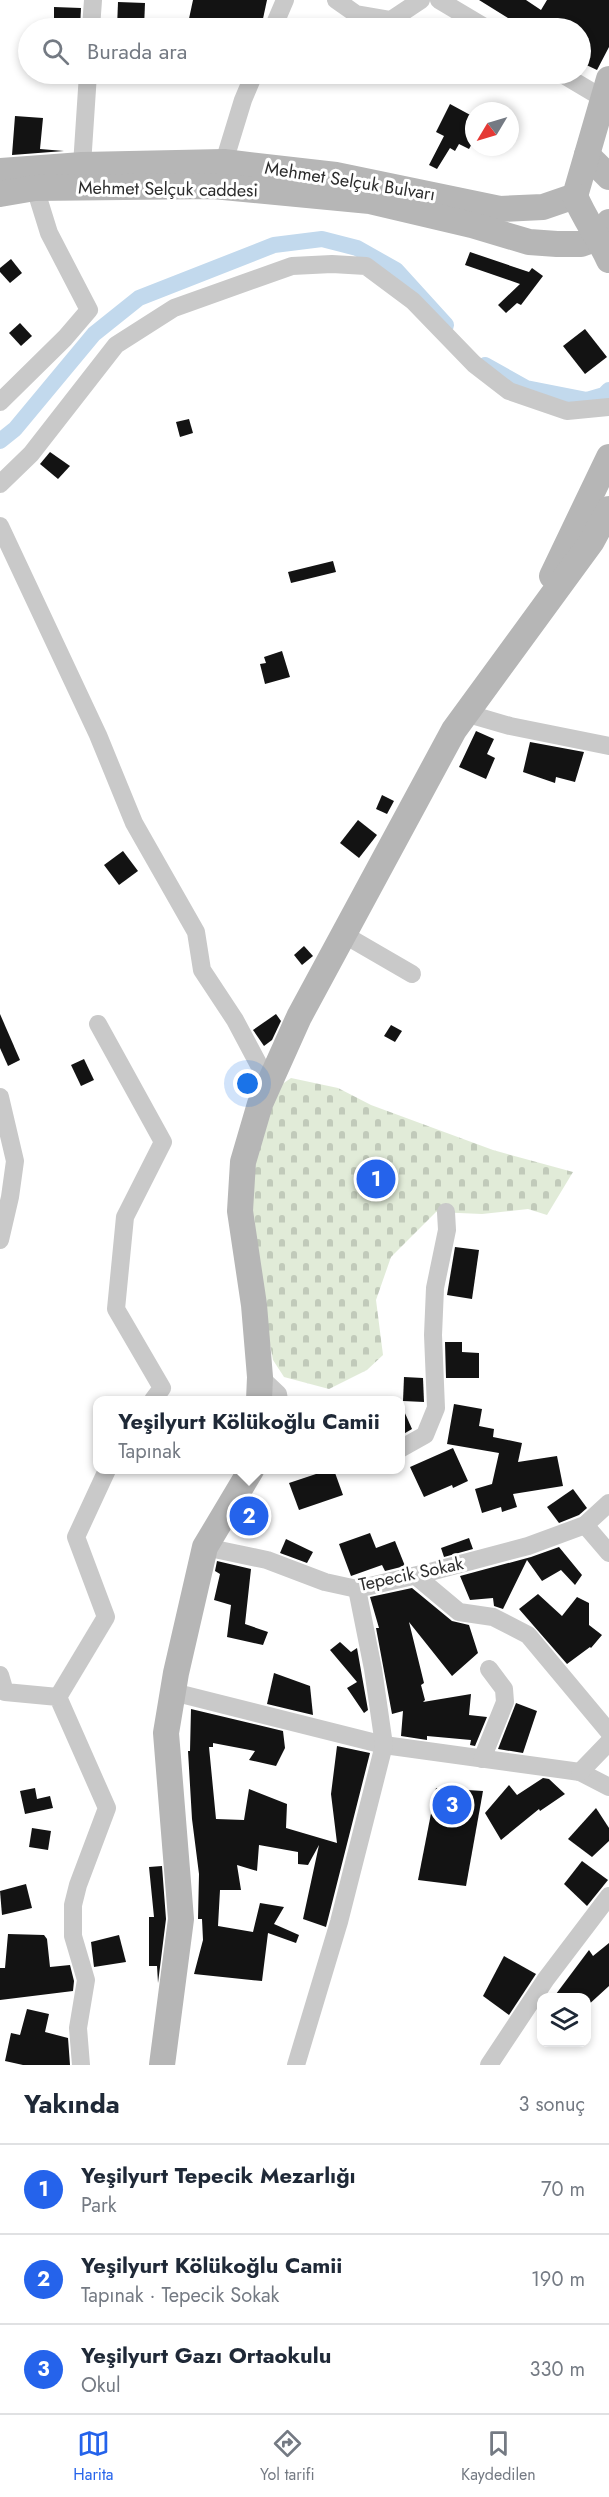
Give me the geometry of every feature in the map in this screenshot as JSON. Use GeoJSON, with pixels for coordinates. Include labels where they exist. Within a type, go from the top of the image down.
{"type":"FeatureCollection","features":[{"type":"Feature","properties":{"kind":"main road"},"geometry":{"type":"LineString","coordinates":[[605,240],[582,212],[575,196],[607,89]]}},
{"type":"Feature","properties":{"kind":"main road"},"geometry":{"type":"LineString","coordinates":[[587,155],[609,177]]}},
{"type":"Feature","properties":{"kind":"main road","name":"Mehmet Selçuk Bulvarı"},"geometry":{"type":"LineString","coordinates":[[0,171],[82,165],[224,162],[336,175],[500,209],[543,207],[575,196]]}},
{"type":"Feature","properties":{"kind":"main road","name":"Mehmet Selçuk caddesi"},"geometry":{"type":"LineString","coordinates":[[0,194],[35,188],[213,186],[370,201],[472,225],[529,243],[581,244],[605,240]]}},
{"type":"Feature","properties":{"kind":"main road"},"geometry":{"type":"LineString","coordinates":[[531,622],[609,457]]}},
{"type":"Feature","properties":{"kind":"main road"},"geometry":{"type":"LineString","coordinates":[[259,1389],[254,1305],[240,1211],[243,1162],[260,1104],[299,1017],[465,713],[592,541],[609,509]]}},
{"type":"Feature","properties":{"kind":"main road"},"geometry":{"type":"LineString","coordinates":[[162,2065],[181,1919],[166,1733],[205,1547],[249,1474]]}},
{"type":"Feature","properties":{"kind":"street"},"geometry":{"type":"LineString","coordinates":[[92,18],[93,0]]}},
{"type":"Feature","properties":{"kind":"street"},"geometry":{"type":"LineString","coordinates":[[277,18],[285,0]]}},
{"type":"Feature","properties":{"kind":"street"},"geometry":{"type":"LineString","coordinates":[[336,0],[356,14],[379,18]]}},
{"type":"Feature","properties":{"kind":"street"},"geometry":{"type":"LineString","coordinates":[[394,18],[420,0]]}},
{"type":"Feature","properties":{"kind":"street"},"geometry":{"type":"LineString","coordinates":[[439,0],[469,18]]}},
{"type":"Feature","properties":{"kind":"street"},"geometry":{"type":"LineString","coordinates":[[82,165],[87,84]]}},
{"type":"Feature","properties":{"kind":"street"},"geometry":{"type":"LineString","coordinates":[[224,162],[250,84]]}},
{"type":"Feature","properties":{"kind":"street"},"geometry":{"type":"LineString","coordinates":[[591,84],[607,89]]}},
{"type":"Feature","properties":{"kind":"street"},"geometry":{"type":"LineString","coordinates":[[0,402],[65,338],[89,310],[49,233],[35,188]]}},
{"type":"Feature","properties":{"kind":"street"},"geometry":{"type":"LineString","coordinates":[[0,484],[31,454],[116,345],[174,308],[292,266],[332,264],[366,266],[413,301],[474,364],[509,391],[567,411],[609,407]]}},
{"type":"Feature","properties":{"kind":"street"},"geometry":{"type":"LineString","coordinates":[[0,526],[98,735],[134,823],[196,932],[202,969],[235,1020],[269,1084]]}},
{"type":"Feature","properties":{"kind":"street"},"geometry":{"type":"LineString","coordinates":[[465,713],[510,726],[609,746]]}},
{"type":"Feature","properties":{"kind":"street"},"geometry":{"type":"LineString","coordinates":[[343,934],[412,974]]}},
{"type":"Feature","properties":{"kind":"street"},"geometry":{"type":"LineString","coordinates":[[98,1024],[163,1142],[125,1217],[116,1309],[162,1388],[156,1396]]}},
{"type":"Feature","properties":{"kind":"street"},"geometry":{"type":"LineString","coordinates":[[0,1096],[15,1161],[10,1197],[0,1240]]}},
{"type":"Feature","properties":{"kind":"street"},"geometry":{"type":"LineString","coordinates":[[405,1446],[425,1435],[436,1408],[435,1288],[447,1230],[446,1212]]}},
{"type":"Feature","properties":{"kind":"street"},"geometry":{"type":"LineString","coordinates":[[259,1389],[278,1396]]}},
{"type":"Feature","properties":{"kind":"street"},"geometry":{"type":"LineString","coordinates":[[58,1697],[106,1617],[76,1537],[105,1474]]}},
{"type":"Feature","properties":{"kind":"street","name":"Tepecik Sokak"},"geometry":{"type":"LineString","coordinates":[[205,1547],[267,1560],[325,1582],[357,1588],[416,1576],[528,1546],[585,1525],[609,1503]]}},
{"type":"Feature","properties":{"kind":"street"},"geometry":{"type":"LineString","coordinates":[[585,1525],[609,1553]]}},
{"type":"Feature","properties":{"kind":"street"},"geometry":{"type":"LineString","coordinates":[[416,1576],[459,1612],[493,1617],[528,1635],[609,1732]]}},
{"type":"Feature","properties":{"kind":"street"},"geometry":{"type":"LineString","coordinates":[[296,2065],[339,1922],[384,1745],[373,1669],[357,1588]]}},
{"type":"Feature","properties":{"kind":"street"},"geometry":{"type":"LineString","coordinates":[[482,1759],[505,1702],[504,1689],[489,1670]]}},
{"type":"Feature","properties":{"kind":"street"},"geometry":{"type":"LineString","coordinates":[[0,1675],[5,1692],[58,1697]]}},
{"type":"Feature","properties":{"kind":"street"},"geometry":{"type":"LineString","coordinates":[[173,1692],[384,1745],[580,1772],[609,1787]]}},
{"type":"Feature","properties":{"kind":"street"},"geometry":{"type":"LineString","coordinates":[[58,1697],[107,1808],[73,1905],[73,1936],[86,1980],[78,2028],[81,2065]]}},
{"type":"Feature","properties":{"kind":"street"},"geometry":{"type":"LineString","coordinates":[[580,1772],[609,1742]]}},
{"type":"Feature","properties":{"kind":"street"},"geometry":{"type":"LineString","coordinates":[[489,2065],[546,1979],[609,1896]]}},
{"type":"Feature","properties":{"kind":"green space"},"geometry":{"type":"Polygon","coordinates":[[[291,1078],[338,1088],[371,1105],[493,1150],[573,1172],[547,1215],[528,1209],[482,1214],[436,1212],[391,1257],[376,1300],[383,1355],[367,1370],[329,1389],[284,1377],[273,1360],[250,1243],[252,1177],[268,1107],[278,1087],[291,1078]]]}},
{"type":"Feature","properties":{"kind":"building"},"geometry":{"type":"Polygon","coordinates":[[[193,0],[267,0],[263,18],[189,18],[193,0]]]}},
{"type":"Feature","properties":{"kind":"building"},"geometry":{"type":"Polygon","coordinates":[[[479,0],[526,0],[541,10],[547,0],[609,0],[609,47],[597,70],[591,67],[591,18],[508,18],[479,0]]]}},
{"type":"Feature","properties":{"kind":"building"},"geometry":{"type":"Polygon","coordinates":[[[118,2],[145,3],[144,18],[117,18],[118,2]]]}},
{"type":"Feature","properties":{"kind":"building"},"geometry":{"type":"Polygon","coordinates":[[[54,7],[81,8],[80,18],[54,18],[54,7]]]}},
{"type":"Feature","properties":{"kind":"building"},"geometry":{"type":"Polygon","coordinates":[[[450,104],[465,112],[465,147],[459,144],[455,151],[450,148],[437,169],[429,165],[444,136],[436,132],[450,104]]]}},
{"type":"Feature","properties":{"kind":"building"},"geometry":{"type":"Polygon","coordinates":[[[15,116],[43,118],[40,149],[64,151],[12,155],[15,116]]]}},
{"type":"Feature","properties":{"kind":"building"},"geometry":{"type":"Polygon","coordinates":[[[470,252],[529,272],[532,268],[543,276],[521,305],[517,303],[506,313],[498,305],[520,284],[465,265],[470,252]]]}},
{"type":"Feature","properties":{"kind":"building"},"geometry":{"type":"Polygon","coordinates":[[[11,259],[22,273],[10,283],[0,272],[0,268],[11,259]]]}},
{"type":"Feature","properties":{"kind":"building"},"geometry":{"type":"Polygon","coordinates":[[[20,323],[32,336],[21,346],[9,333],[20,323]]]}},
{"type":"Feature","properties":{"kind":"building"},"geometry":{"type":"Polygon","coordinates":[[[585,329],[607,357],[585,374],[563,346],[585,329]]]}},
{"type":"Feature","properties":{"kind":"building"},"geometry":{"type":"Polygon","coordinates":[[[189,419],[193,433],[180,437],[176,422],[189,419]]]}},
{"type":"Feature","properties":{"kind":"building"},"geometry":{"type":"Polygon","coordinates":[[[50,452],[70,466],[58,479],[40,464],[50,452]]]}},
{"type":"Feature","properties":{"kind":"building"},"geometry":{"type":"Polygon","coordinates":[[[333,561],[336,572],[291,583],[288,572],[333,561]]]}},
{"type":"Feature","properties":{"kind":"building"},"geometry":{"type":"Polygon","coordinates":[[[282,651],[290,677],[265,684],[260,664],[266,663],[264,657],[282,651]]]}},
{"type":"Feature","properties":{"kind":"building"},"geometry":{"type":"Polygon","coordinates":[[[476,731],[494,739],[487,754],[495,758],[486,779],[459,767],[476,731]]]}},
{"type":"Feature","properties":{"kind":"building"},"geometry":{"type":"Polygon","coordinates":[[[530,742],[584,752],[575,782],[556,777],[555,783],[523,772],[530,742]]]}},
{"type":"Feature","properties":{"kind":"building"},"geometry":{"type":"Polygon","coordinates":[[[382,795],[394,801],[387,814],[376,809],[382,795]]]}},
{"type":"Feature","properties":{"kind":"building"},"geometry":{"type":"Polygon","coordinates":[[[358,820],[377,835],[359,858],[340,843],[358,820]]]}},
{"type":"Feature","properties":{"kind":"building"},"geometry":{"type":"Polygon","coordinates":[[[123,851],[138,871],[119,885],[104,865],[123,851]]]}},
{"type":"Feature","properties":{"kind":"building"},"geometry":{"type":"Polygon","coordinates":[[[304,946],[313,956],[302,965],[294,955],[304,946]]]}},
{"type":"Feature","properties":{"kind":"building"},"geometry":{"type":"Polygon","coordinates":[[[0,1014],[20,1060],[8,1066],[0,1048],[0,1014]]]}},
{"type":"Feature","properties":{"kind":"building"},"geometry":{"type":"Polygon","coordinates":[[[276,1014],[281,1021],[272,1040],[264,1046],[253,1030],[276,1014]]]}},
{"type":"Feature","properties":{"kind":"building"},"geometry":{"type":"Polygon","coordinates":[[[391,1025],[402,1031],[395,1042],[384,1036],[391,1025]]]}},
{"type":"Feature","properties":{"kind":"building"},"geometry":{"type":"Polygon","coordinates":[[[84,1059],[94,1080],[81,1086],[71,1065],[84,1059]]]}},
{"type":"Feature","properties":{"kind":"building"},"geometry":{"type":"Polygon","coordinates":[[[455,1247],[479,1250],[472,1299],[447,1295],[455,1247]]]}},
{"type":"Feature","properties":{"kind":"building"},"geometry":{"type":"Polygon","coordinates":[[[445,1342],[462,1342],[462,1352],[479,1353],[479,1378],[446,1378],[445,1342]]]}},
{"type":"Feature","properties":{"kind":"building"},"geometry":{"type":"Polygon","coordinates":[[[404,1377],[423,1378],[424,1402],[405,1401],[404,1377]]]}},
{"type":"Feature","properties":{"kind":"building"},"geometry":{"type":"Polygon","coordinates":[[[454,1404],[482,1409],[479,1426],[494,1429],[493,1437],[522,1443],[518,1462],[557,1456],[563,1486],[513,1494],[517,1507],[502,1512],[501,1507],[482,1513],[475,1489],[492,1484],[499,1453],[447,1444],[454,1404]]]}},
{"type":"Feature","properties":{"kind":"building"},"geometry":{"type":"Polygon","coordinates":[[[405,1413],[412,1429],[405,1433],[405,1413]]]}},
{"type":"Feature","properties":{"kind":"building"},"geometry":{"type":"Polygon","coordinates":[[[453,1448],[468,1481],[424,1497],[410,1467],[453,1448]]]}},
{"type":"Feature","properties":{"kind":"building"},"geometry":{"type":"Polygon","coordinates":[[[316,1474],[335,1474],[343,1495],[299,1510],[289,1483],[316,1474]]]}},
{"type":"Feature","properties":{"kind":"building"},"geometry":{"type":"Polygon","coordinates":[[[573,1489],[587,1508],[579,1515],[559,1523],[547,1507],[573,1489]]]}},
{"type":"Feature","properties":{"kind":"building"},"geometry":{"type":"Polygon","coordinates":[[[252,1498],[270,1518],[248,1538],[237,1523],[252,1498]]]}},
{"type":"Feature","properties":{"kind":"building"},"geometry":{"type":"Polygon","coordinates":[[[370,1533],[376,1548],[395,1541],[405,1566],[385,1571],[382,1565],[351,1576],[339,1544],[370,1533]]]}},
{"type":"Feature","properties":{"kind":"building"},"geometry":{"type":"Polygon","coordinates":[[[469,1538],[473,1549],[444,1557],[441,1548],[469,1538]]]}},
{"type":"Feature","properties":{"kind":"building"},"geometry":{"type":"Polygon","coordinates":[[[286,1539],[313,1552],[307,1563],[280,1553],[286,1539]]]}},
{"type":"Feature","properties":{"kind":"building"},"geometry":{"type":"Polygon","coordinates":[[[559,1547],[582,1575],[575,1585],[561,1570],[542,1581],[527,1560],[503,1609],[494,1606],[493,1598],[470,1600],[460,1576],[559,1547]]]}},
{"type":"Feature","properties":{"kind":"building"},"geometry":{"type":"Polygon","coordinates":[[[217,1561],[251,1569],[245,1624],[268,1632],[263,1645],[227,1637],[231,1605],[214,1600],[220,1574],[215,1571],[217,1561]]]}},
{"type":"Feature","properties":{"kind":"building"},"geometry":{"type":"Polygon","coordinates":[[[412,1588],[452,1621],[469,1625],[478,1653],[452,1676],[409,1622],[424,1683],[421,1685],[425,1700],[423,1702],[471,1694],[469,1715],[487,1717],[475,1746],[470,1745],[471,1740],[427,1736],[427,1740],[401,1736],[403,1711],[392,1714],[376,1628],[379,1628],[370,1597],[412,1588]]]}},
{"type":"Feature","properties":{"kind":"building"},"geometry":{"type":"Polygon","coordinates":[[[538,1594],[562,1616],[577,1597],[589,1603],[589,1625],[602,1635],[591,1648],[567,1664],[519,1609],[538,1594]]]}},
{"type":"Feature","properties":{"kind":"building"},"geometry":{"type":"Polygon","coordinates":[[[340,1642],[351,1652],[357,1648],[368,1710],[364,1713],[347,1688],[357,1682],[330,1650],[340,1642]]]}},
{"type":"Feature","properties":{"kind":"building"},"geometry":{"type":"Polygon","coordinates":[[[274,1673],[310,1686],[313,1715],[267,1704],[274,1673]]]}},
{"type":"Feature","properties":{"kind":"building"},"geometry":{"type":"Polygon","coordinates":[[[516,1703],[537,1711],[523,1753],[498,1749],[516,1703]]]}},
{"type":"Feature","properties":{"kind":"building"},"geometry":{"type":"Polygon","coordinates":[[[191,1709],[283,1731],[285,1748],[276,1766],[249,1760],[255,1751],[213,1743],[213,1747],[209,1747],[216,1819],[244,1820],[249,1789],[287,1804],[286,1828],[337,1843],[331,1794],[337,1746],[370,1753],[326,1927],[303,1919],[319,1845],[308,1865],[298,1864],[298,1852],[259,1845],[257,1871],[237,1865],[241,1890],[220,1890],[218,1926],[253,1932],[260,1903],[284,1907],[274,1924],[299,1935],[296,1943],[268,1933],[262,1981],[194,1974],[203,1940],[202,1919],[198,1919],[199,1874],[192,1819],[188,1751],[190,1751],[191,1709]]]}},
{"type":"Feature","properties":{"kind":"building"},"geometry":{"type":"Polygon","coordinates":[[[543,1778],[549,1779],[565,1794],[540,1811],[539,1809],[501,1840],[485,1813],[509,1785],[517,1795],[543,1778]]]}},
{"type":"Feature","properties":{"kind":"building"},"geometry":{"type":"Polygon","coordinates":[[[35,1788],[37,1799],[50,1796],[53,1808],[25,1814],[20,1791],[35,1788]]]}},
{"type":"Feature","properties":{"kind":"building"},"geometry":{"type":"Polygon","coordinates":[[[436,1788],[483,1791],[466,1886],[418,1880],[436,1788]]]}},
{"type":"Feature","properties":{"kind":"building"},"geometry":{"type":"Polygon","coordinates":[[[596,1808],[609,1828],[609,1841],[592,1857],[568,1839],[596,1808]]]}},
{"type":"Feature","properties":{"kind":"building"},"geometry":{"type":"Polygon","coordinates":[[[32,1828],[51,1831],[48,1850],[29,1847],[32,1828]]]}},
{"type":"Feature","properties":{"kind":"building"},"geometry":{"type":"Polygon","coordinates":[[[582,1861],[608,1880],[587,1906],[564,1884],[582,1861]]]}},
{"type":"Feature","properties":{"kind":"building"},"geometry":{"type":"Polygon","coordinates":[[[162,1866],[166,1919],[158,1983],[157,1966],[149,1966],[149,1917],[154,1917],[149,1867],[162,1866]]]}},
{"type":"Feature","properties":{"kind":"building"},"geometry":{"type":"Polygon","coordinates":[[[26,1884],[32,1908],[2,1915],[0,1891],[26,1884]]]}},
{"type":"Feature","properties":{"kind":"building"},"geometry":{"type":"Polygon","coordinates":[[[8,1934],[44,1935],[47,1939],[50,1967],[70,1965],[74,1981],[73,1991],[0,2000],[0,1968],[5,1968],[8,1934]]]}},
{"type":"Feature","properties":{"kind":"building"},"geometry":{"type":"Polygon","coordinates":[[[119,1935],[126,1962],[94,1967],[91,1942],[119,1935]]]}},
{"type":"Feature","properties":{"kind":"building"},"geometry":{"type":"Polygon","coordinates":[[[609,1943],[609,1986],[591,2002],[591,1993],[557,1993],[589,1950],[593,1956],[609,1943]]]}},
{"type":"Feature","properties":{"kind":"building"},"geometry":{"type":"Polygon","coordinates":[[[504,1956],[536,1974],[509,2015],[483,1996],[504,1956]]]}},
{"type":"Feature","properties":{"kind":"building"},"geometry":{"type":"Polygon","coordinates":[[[27,2009],[49,2014],[45,2032],[68,2038],[70,2065],[23,2065],[5,2061],[11,2033],[20,2035],[27,2009]]]}},
{"type":"Feature","properties":{"kind":"waterway"},"geometry":{"type":"LineString","coordinates":[[0,441],[15,429],[94,334],[139,298],[274,245],[322,239],[357,248],[396,270],[446,325]]}},
{"type":"Feature","properties":{"kind":"waterway"},"geometry":{"type":"LineString","coordinates":[[485,365],[526,388],[587,400],[604,395],[609,390]]}},
{"type":"Feature","properties":{"kind":"place","name":"Yeşilyurt Tepecik Mezarlığı"},"geometry":{"type":"Point","coordinates":[376,1179]}},
{"type":"Feature","properties":{"kind":"place","name":"Yeşilyurt Kölükoğlu Camii"},"geometry":{"type":"Point","coordinates":[249,1516]}},
{"type":"Feature","properties":{"kind":"place","name":"Yeşilyurt Gazı Ortaokulu"},"geometry":{"type":"Point","coordinates":[452,1805]}}]}
